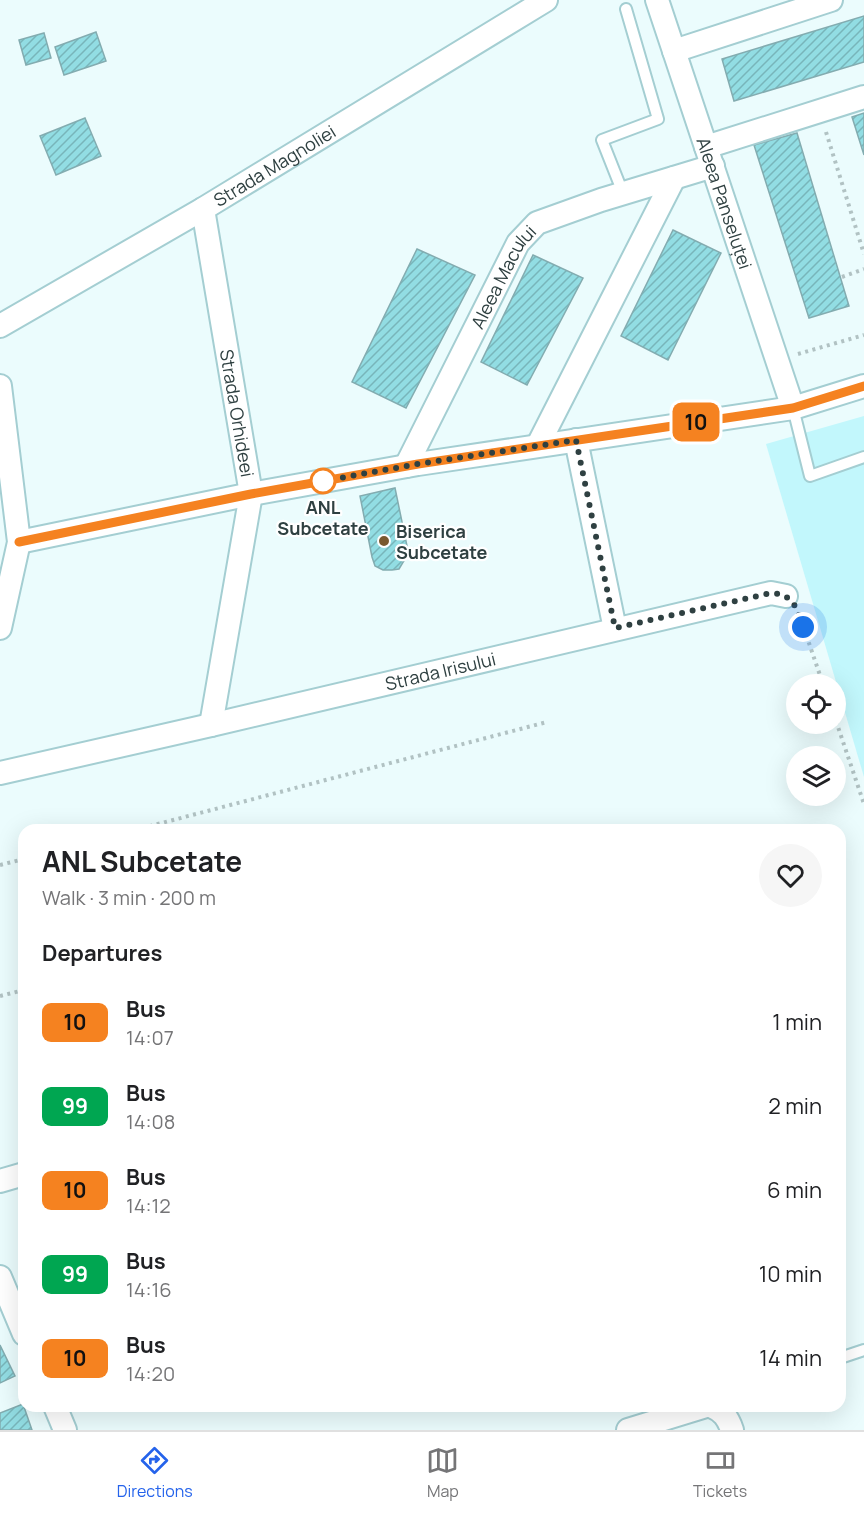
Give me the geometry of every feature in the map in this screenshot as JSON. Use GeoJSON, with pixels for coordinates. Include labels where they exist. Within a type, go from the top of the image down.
{"type":"FeatureCollection","features":[{"type":"Feature","properties":{"kind":"street","name":"Strada Magnoliei"},"geometry":{"type":"LineString","coordinates":[[0,326],[203,209],[546,0]]}},
{"type":"Feature","properties":{"kind":"street","name":"Aleea Panseluței"},"geometry":{"type":"LineString","coordinates":[[657,0],[793,408]]}},
{"type":"Feature","properties":{"kind":"street"},"geometry":{"type":"LineString","coordinates":[[674,51],[831,0]]}},
{"type":"Feature","properties":{"kind":"street","name":"Aleea Macului"},"geometry":{"type":"LineString","coordinates":[[406,466],[518,243],[537,224],[623,193],[674,178],[709,156],[820,111],[864,97]]}},
{"type":"Feature","properties":{"kind":"street"},"geometry":{"type":"LineString","coordinates":[[538,446],[674,178]]}},
{"type":"Feature","properties":{"kind":"street","name":"Strada Orhideei"},"geometry":{"type":"LineString","coordinates":[[203,209],[251,494],[211,725]]}},
{"type":"Feature","properties":{"kind":"street"},"geometry":{"type":"LineString","coordinates":[[0,386],[19,542],[0,628]]}},
{"type":"Feature","properties":{"kind":"street"},"geometry":{"type":"LineString","coordinates":[[19,542],[251,494],[406,466],[793,408],[864,386]]}},
{"type":"Feature","properties":{"kind":"street"},"geometry":{"type":"LineString","coordinates":[[576,440],[615,628]]}},
{"type":"Feature","properties":{"kind":"street","name":"Strada Irisului"},"geometry":{"type":"LineString","coordinates":[[0,773],[615,628],[771,593],[786,596]]}},
{"type":"Feature","properties":{"kind":"street"},"geometry":{"type":"LineString","coordinates":[[0,1181],[18,1176]]}},
{"type":"Feature","properties":{"kind":"street"},"geometry":{"type":"LineString","coordinates":[[0,1278],[18,1320]]}},
{"type":"Feature","properties":{"kind":"street"},"geometry":{"type":"LineString","coordinates":[[58,1412],[65,1430]]}},
{"type":"Feature","properties":{"kind":"street"},"geometry":{"type":"LineString","coordinates":[[628,1430],[686,1412]]}},
{"type":"Feature","properties":{"kind":"street"},"geometry":{"type":"LineString","coordinates":[[722,1412],[732,1430]]}},
{"type":"Feature","properties":{"kind":"lane"},"geometry":{"type":"LineString","coordinates":[[623,193],[602,140],[658,119],[626,9]]}},
{"type":"Feature","properties":{"kind":"lane"},"geometry":{"type":"LineString","coordinates":[[793,408],[810,476],[864,457]]}},
{"type":"Feature","properties":{"kind":"lane"},"geometry":{"type":"LineString","coordinates":[[846,1356],[864,1350]]}},
{"type":"Feature","properties":{"kind":"path"},"geometry":{"type":"LineString","coordinates":[[820,111],[864,254]]}},
{"type":"Feature","properties":{"kind":"path"},"geometry":{"type":"LineString","coordinates":[[842,277],[864,269]]}},
{"type":"Feature","properties":{"kind":"path"},"geometry":{"type":"LineString","coordinates":[[777,360],[864,335]]}},
{"type":"Feature","properties":{"kind":"path"},"geometry":{"type":"LineString","coordinates":[[786,596],[797,608],[820,674]]}},
{"type":"Feature","properties":{"kind":"path"},"geometry":{"type":"LineString","coordinates":[[158,824],[547,722]]}},
{"type":"Feature","properties":{"kind":"path"},"geometry":{"type":"LineString","coordinates":[[840,734],[864,804]]}},
{"type":"Feature","properties":{"kind":"path"},"geometry":{"type":"LineString","coordinates":[[0,865],[18,860]]}},
{"type":"Feature","properties":{"kind":"path"},"geometry":{"type":"LineString","coordinates":[[0,996],[18,992]]}},
{"type":"Feature","properties":{"kind":"shaded area"},"geometry":{"type":"Polygon","coordinates":[[[864,416],[864,777],[846,716],[846,674],[834,674],[766,444],[864,416]]]}},
{"type":"Feature","properties":{"kind":"building"},"geometry":{"type":"Polygon","coordinates":[[[864,16],[864,62],[734,101],[722,59],[864,16]]]}},
{"type":"Feature","properties":{"kind":"building"},"geometry":{"type":"Polygon","coordinates":[[[96,32],[106,61],[64,75],[55,47],[96,32]]]}},
{"type":"Feature","properties":{"kind":"building"},"geometry":{"type":"Polygon","coordinates":[[[44,33],[51,58],[26,65],[19,40],[44,33]]]}},
{"type":"Feature","properties":{"kind":"building"},"geometry":{"type":"Polygon","coordinates":[[[864,113],[864,155],[852,117],[864,113]]]}},
{"type":"Feature","properties":{"kind":"building"},"geometry":{"type":"Polygon","coordinates":[[[85,118],[101,156],[56,175],[40,136],[85,118]]]}},
{"type":"Feature","properties":{"kind":"building"},"geometry":{"type":"Polygon","coordinates":[[[797,133],[849,306],[809,318],[754,145],[797,133]]]}},
{"type":"Feature","properties":{"kind":"building"},"geometry":{"type":"Polygon","coordinates":[[[673,230],[721,253],[668,360],[621,336],[673,230]]]}},
{"type":"Feature","properties":{"kind":"building"},"geometry":{"type":"Polygon","coordinates":[[[417,249],[475,275],[406,408],[352,382],[417,249]]]}},
{"type":"Feature","properties":{"kind":"building"},"geometry":{"type":"Polygon","coordinates":[[[533,255],[583,278],[527,385],[481,362],[533,255]]]}},
{"type":"Feature","properties":{"kind":"building"},"geometry":{"type":"Polygon","coordinates":[[[395,488],[407,546],[405,559],[399,569],[383,570],[375,566],[372,557],[360,496],[395,488]]]}},
{"type":"Feature","properties":{"kind":"building"},"geometry":{"type":"Polygon","coordinates":[[[0,1345],[15,1376],[0,1383],[0,1345]]]}},
{"type":"Feature","properties":{"kind":"building"},"geometry":{"type":"Polygon","coordinates":[[[18,1406],[18,1412],[26,1412],[32,1430],[0,1430],[0,1413],[18,1406]]]}},
{"type":"Feature","properties":{"kind":"bus line","name":"10"},"geometry":{"type":"LineString","coordinates":[[19,542],[251,494],[418,464],[793,408],[864,386]]}},
{"type":"Feature","properties":{"kind":"place","name":"ANL Subcetate"},"geometry":{"type":"Point","coordinates":[323,481]}},
{"type":"Feature","properties":{"kind":"place","name":"Biserica Subcetate"},"geometry":{"type":"Point","coordinates":[384,541]}},
{"type":"Feature","properties":{"kind":"route"},"geometry":{"type":"LineString","coordinates":[[323,481],[317,482],[576,440],[615,628],[771,593],[786,596],[791,600],[797,608],[803,627]]}}]}
